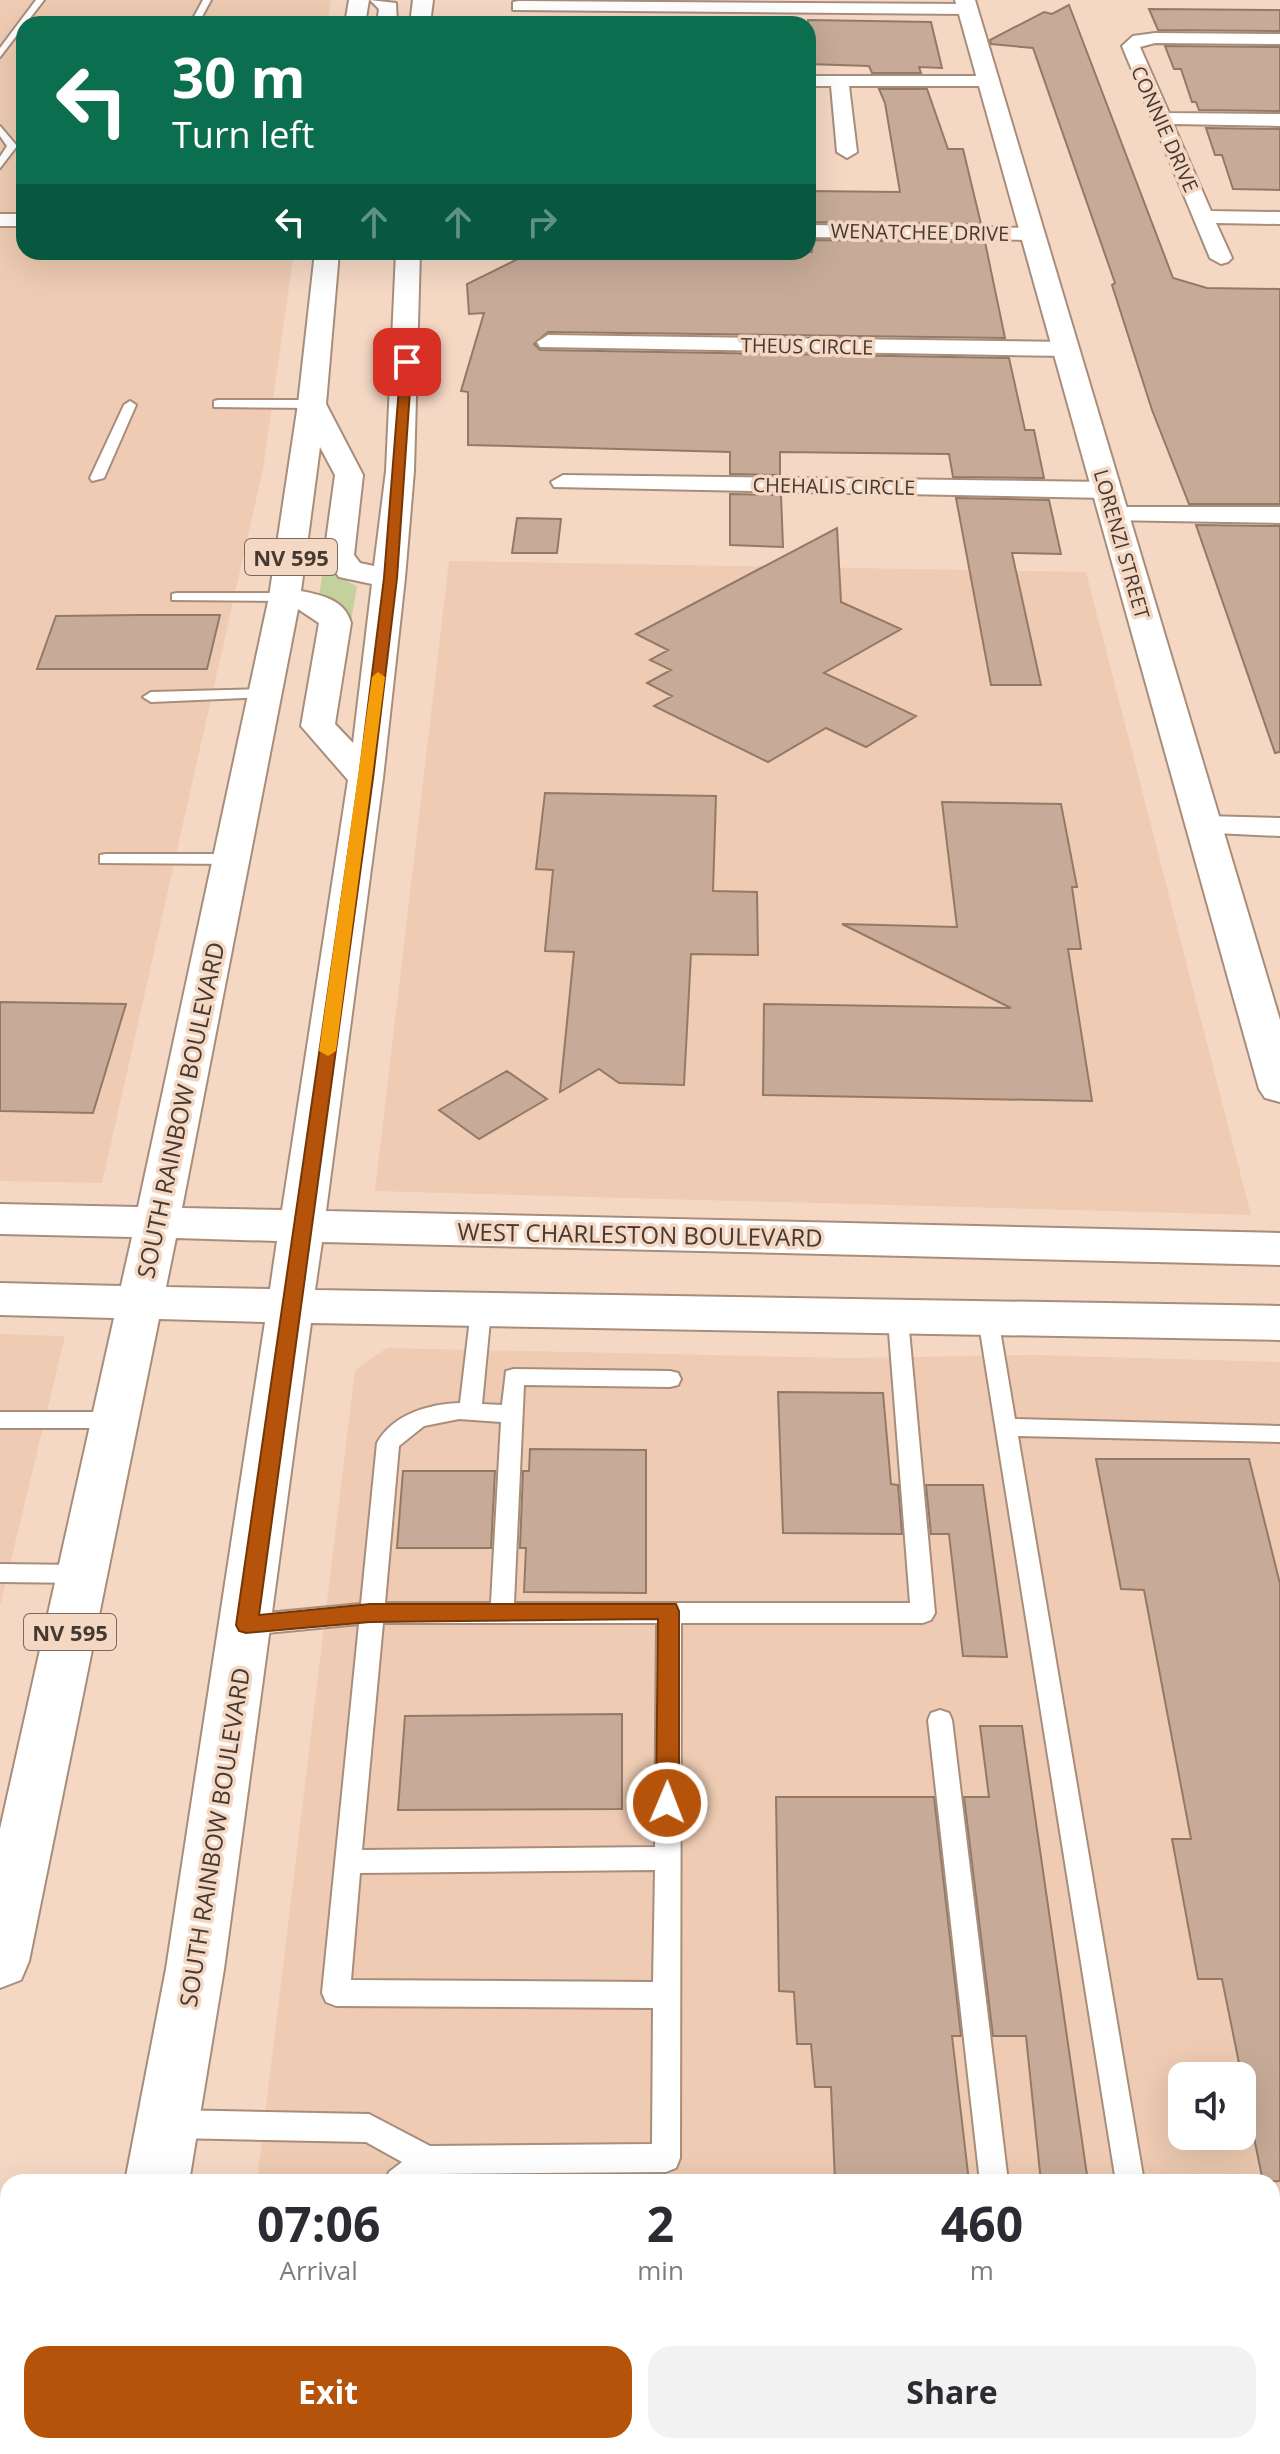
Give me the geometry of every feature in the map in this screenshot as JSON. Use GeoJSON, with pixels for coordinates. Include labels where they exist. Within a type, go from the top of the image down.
{"type":"FeatureCollection","features":[{"type":"Feature","properties":{"kind":"main road"},"geometry":{"type":"LineString","coordinates":[[380,0],[389,7],[388,16]]}},
{"type":"Feature","properties":{"kind":"main road","name":"LORENZI STREET"},"geometry":{"type":"LineString","coordinates":[[966,4],[1280,1089]]}},
{"type":"Feature","properties":{"kind":"main road","name":"SOUTH RAINBOW BOULEVARD"},"geometry":{"type":"LineString","coordinates":[[0,1961],[15,1818],[82,1574],[285,597],[312,404],[326,260]]}},
{"type":"Feature","properties":{"kind":"main road","name":"SOUTH RAINBOW BOULEVARD"},"geometry":{"type":"LineString","coordinates":[[158,2174],[195,1969],[366,778],[390,578],[407,362],[408,260]]}},
{"type":"Feature","properties":{"kind":"main road"},"geometry":{"type":"LineString","coordinates":[[312,404],[349,475],[339,556],[350,570],[390,578]]}},
{"type":"Feature","properties":{"kind":"main road"},"geometry":{"type":"LineString","coordinates":[[285,597],[315,603],[333,615],[335,623],[318,726],[366,778]]}},
{"type":"Feature","properties":{"kind":"main road","name":"WEST CHARLESTON BOULEVARD"},"geometry":{"type":"LineString","coordinates":[[0,1219],[1280,1249]]}},
{"type":"Feature","properties":{"kind":"main road"},"geometry":{"type":"LineString","coordinates":[[0,1299],[898,1319],[1280,1323]]}},
{"type":"Feature","properties":{"kind":"street"},"geometry":{"type":"LineString","coordinates":[[519,6],[966,4]]}},
{"type":"Feature","properties":{"kind":"street","name":"CONNIE DRIVE"},"geometry":{"type":"LineString","coordinates":[[1221,258],[1130,49],[1135,41],[1166,38],[1280,39]]}},
{"type":"Feature","properties":{"kind":"street"},"geometry":{"type":"LineString","coordinates":[[816,81],[988,81]]}},
{"type":"Feature","properties":{"kind":"street"},"geometry":{"type":"LineString","coordinates":[[839,81],[847,152]]}},
{"type":"Feature","properties":{"kind":"street"},"geometry":{"type":"LineString","coordinates":[[1161,118],[1280,120]]}},
{"type":"Feature","properties":{"kind":"street"},"geometry":{"type":"LineString","coordinates":[[1205,217],[1280,218]]}},
{"type":"Feature","properties":{"kind":"street","name":"WENATCHEE DRIVE"},"geometry":{"type":"LineString","coordinates":[[816,231],[1032,234]]}},
{"type":"Feature","properties":{"kind":"street","name":"THEUS CIRCLE"},"geometry":{"type":"LineString","coordinates":[[548,342],[1066,349]]}},
{"type":"Feature","properties":{"kind":"street","name":"CHEHALIS CIRCLE"},"geometry":{"type":"LineString","coordinates":[[563,482],[1113,515]]}},
{"type":"Feature","properties":{"kind":"street"},"geometry":{"type":"LineString","coordinates":[[1113,515],[1280,515]]}},
{"type":"Feature","properties":{"kind":"street"},"geometry":{"type":"LineString","coordinates":[[1113,515],[1280,536]]}},
{"type":"Feature","properties":{"kind":"street"},"geometry":{"type":"LineString","coordinates":[[1204,825],[1280,827]]}},
{"type":"Feature","properties":{"kind":"lane"},"geometry":{"type":"LineString","coordinates":[[0,54],[16,32]]}},
{"type":"Feature","properties":{"kind":"lane"},"geometry":{"type":"LineString","coordinates":[[0,129],[12,146],[0,165]]}},
{"type":"Feature","properties":{"kind":"lane"},"geometry":{"type":"LineString","coordinates":[[218,404],[312,404]]}},
{"type":"Feature","properties":{"kind":"lane"},"geometry":{"type":"LineString","coordinates":[[97,478],[130,405]]}},
{"type":"Feature","properties":{"kind":"lane"},"geometry":{"type":"LineString","coordinates":[[177,597],[285,597]]}},
{"type":"Feature","properties":{"kind":"lane"},"geometry":{"type":"LineString","coordinates":[[151,697],[265,694]]}},
{"type":"Feature","properties":{"kind":"lane"},"geometry":{"type":"LineString","coordinates":[[106,859],[233,859]]}},
{"type":"Feature","properties":{"kind":"lane"},"geometry":{"type":"LineString","coordinates":[[470,1413],[481,1310]]}},
{"type":"Feature","properties":{"kind":"lane"},"geometry":{"type":"LineString","coordinates":[[988,1318],[1129,2174]]}},
{"type":"Feature","properties":{"kind":"lane"},"geometry":{"type":"LineString","coordinates":[[246,1625],[370,1613],[923,1613],[898,1319]]}},
{"type":"Feature","properties":{"kind":"lane"},"geometry":{"type":"LineString","coordinates":[[502,1612],[514,1377],[670,1379]]}},
{"type":"Feature","properties":{"kind":"lane"},"geometry":{"type":"LineString","coordinates":[[511,1414],[429,1412],[406,1422],[388,1443],[336,1993],[666,1995]]}},
{"type":"Feature","properties":{"kind":"lane"},"geometry":{"type":"LineString","coordinates":[[0,1420],[114,1420]]}},
{"type":"Feature","properties":{"kind":"lane"},"geometry":{"type":"LineString","coordinates":[[1007,1427],[1280,1434]]}},
{"type":"Feature","properties":{"kind":"lane"},"geometry":{"type":"LineString","coordinates":[[0,1573],[82,1574]]}},
{"type":"Feature","properties":{"kind":"lane"},"geometry":{"type":"LineString","coordinates":[[166,2124],[369,2128],[428,2160],[666,2158],[669,1611]]}},
{"type":"Feature","properties":{"kind":"lane"},"geometry":{"type":"LineString","coordinates":[[940,1720],[993,2174]]}},
{"type":"Feature","properties":{"kind":"lane"},"geometry":{"type":"LineString","coordinates":[[348,1862],[667,1858]]}},
{"type":"Feature","properties":{"kind":"lane"},"geometry":{"type":"LineString","coordinates":[[410,2174],[428,2160]]}},
{"type":"Feature","properties":{"kind":"shaded area"},"geometry":{"type":"Polygon","coordinates":[[[0,0],[331,0],[328,16],[16,16],[16,260],[293,260],[263,469],[102,1183],[0,1181],[0,0]]]}},
{"type":"Feature","properties":{"kind":"shaded area"},"geometry":{"type":"Polygon","coordinates":[[[449,561],[1086,572],[1251,1215],[375,1191],[449,561]]]}},
{"type":"Feature","properties":{"kind":"shaded area"},"geometry":{"type":"Polygon","coordinates":[[[0,1334],[65,1336],[0,1606],[0,1334]]]}},
{"type":"Feature","properties":{"kind":"shaded area"},"geometry":{"type":"Polygon","coordinates":[[[387,1348],[848,1358],[1033,1355],[1280,1362],[1280,2174],[258,2174],[355,1370],[387,1348]]]}},
{"type":"Feature","properties":{"kind":"green space"},"geometry":{"type":"Polygon","coordinates":[[[331,525],[333,562],[340,575],[357,586],[346,652],[348,659],[345,661],[345,630],[341,612],[329,599],[319,595],[331,525]]]}},
{"type":"Feature","properties":{"kind":"building"},"geometry":{"type":"Polygon","coordinates":[[[1069,5],[1173,278],[1207,288],[1280,289],[1280,504],[1189,504],[1152,410],[1112,285],[1115,283],[1033,48],[991,44],[990,40],[1044,12],[1052,14],[1069,5]]]}},
{"type":"Feature","properties":{"kind":"building"},"geometry":{"type":"Polygon","coordinates":[[[1149,9],[1280,10],[1280,31],[1158,30],[1149,9]]]}},
{"type":"Feature","properties":{"kind":"building"},"geometry":{"type":"Polygon","coordinates":[[[816,20],[931,22],[942,68],[919,67],[921,73],[872,73],[869,66],[816,64],[816,20]]]}},
{"type":"Feature","properties":{"kind":"building"},"geometry":{"type":"Polygon","coordinates":[[[1165,46],[1280,47],[1280,111],[1199,110],[1196,102],[1192,102],[1181,69],[1174,69],[1165,46]]]}},
{"type":"Feature","properties":{"kind":"building"},"geometry":{"type":"Polygon","coordinates":[[[879,89],[927,89],[948,149],[963,149],[981,224],[816,222],[816,191],[900,192],[885,103],[879,89]]]}},
{"type":"Feature","properties":{"kind":"building"},"geometry":{"type":"Polygon","coordinates":[[[1206,128],[1280,129],[1280,190],[1233,189],[1222,155],[1215,155],[1206,128]]]}},
{"type":"Feature","properties":{"kind":"building"},"geometry":{"type":"Polygon","coordinates":[[[816,240],[985,242],[1005,338],[548,332],[534,344],[540,350],[1009,358],[1025,430],[1034,430],[1044,478],[953,477],[949,454],[780,452],[780,475],[730,474],[730,452],[468,445],[468,392],[461,391],[484,313],[469,314],[467,284],[516,260],[816,260],[816,240]]]}},
{"type":"Feature","properties":{"kind":"building"},"geometry":{"type":"Polygon","coordinates":[[[730,494],[781,495],[783,547],[730,545],[730,494]]]}},
{"type":"Feature","properties":{"kind":"building"},"geometry":{"type":"Polygon","coordinates":[[[956,498],[1049,500],[1061,554],[1012,553],[1041,685],[991,685],[956,498]]]}},
{"type":"Feature","properties":{"kind":"building"},"geometry":{"type":"Polygon","coordinates":[[[517,518],[561,519],[557,553],[512,553],[517,518]]]}},
{"type":"Feature","properties":{"kind":"building"},"geometry":{"type":"Polygon","coordinates":[[[1196,525],[1280,526],[1280,752],[1275,753],[1196,525]]]}},
{"type":"Feature","properties":{"kind":"building"},"geometry":{"type":"Polygon","coordinates":[[[837,528],[841,602],[901,629],[824,673],[916,716],[866,747],[826,728],[768,762],[654,706],[672,696],[647,683],[671,670],[650,660],[668,650],[636,634],[837,528]]]}},
{"type":"Feature","properties":{"kind":"building"},"geometry":{"type":"Polygon","coordinates":[[[220,615],[207,669],[37,669],[56,616],[220,615]]]}},
{"type":"Feature","properties":{"kind":"building"},"geometry":{"type":"Polygon","coordinates":[[[545,793],[716,796],[713,891],[757,892],[758,955],[691,954],[684,1085],[619,1083],[599,1069],[560,1092],[574,952],[545,951],[553,870],[536,869],[545,793]]]}},
{"type":"Feature","properties":{"kind":"building"},"geometry":{"type":"Polygon","coordinates":[[[942,802],[1061,804],[1077,887],[1072,887],[1081,949],[1068,949],[1092,1101],[763,1095],[764,1004],[1011,1008],[842,924],[957,927],[942,802]]]}},
{"type":"Feature","properties":{"kind":"building"},"geometry":{"type":"Polygon","coordinates":[[[0,1002],[126,1004],[93,1113],[0,1111],[0,1002]]]}},
{"type":"Feature","properties":{"kind":"building"},"geometry":{"type":"Polygon","coordinates":[[[507,1071],[547,1099],[479,1139],[439,1110],[507,1071]]]}},
{"type":"Feature","properties":{"kind":"building"},"geometry":{"type":"Polygon","coordinates":[[[778,1392],[883,1393],[891,1484],[898,1485],[902,1534],[783,1533],[778,1392]]]}},
{"type":"Feature","properties":{"kind":"building"},"geometry":{"type":"Polygon","coordinates":[[[530,1449],[646,1450],[646,1593],[524,1592],[526,1548],[520,1548],[523,1471],[529,1471],[530,1449]]]}},
{"type":"Feature","properties":{"kind":"building"},"geometry":{"type":"Polygon","coordinates":[[[1096,1459],[1249,1459],[1280,1584],[1280,2174],[1261,2174],[1256,2147],[1256,2062],[1239,2062],[1222,1979],[1198,1979],[1172,1839],[1191,1839],[1144,1590],[1121,1589],[1096,1459]]]}},
{"type":"Feature","properties":{"kind":"building"},"geometry":{"type":"Polygon","coordinates":[[[403,1471],[495,1471],[491,1548],[397,1548],[403,1471]]]}},
{"type":"Feature","properties":{"kind":"building"},"geometry":{"type":"Polygon","coordinates":[[[926,1485],[983,1485],[1007,1657],[963,1656],[949,1534],[931,1534],[926,1485]]]}},
{"type":"Feature","properties":{"kind":"building"},"geometry":{"type":"Polygon","coordinates":[[[622,1714],[622,1809],[398,1810],[405,1716],[622,1714]]]}},
{"type":"Feature","properties":{"kind":"building"},"geometry":{"type":"Polygon","coordinates":[[[980,1726],[1022,1726],[1087,2174],[1040,2174],[1026,2036],[993,2036],[964,1797],[989,1797],[980,1726]]]}},
{"type":"Feature","properties":{"kind":"building"},"geometry":{"type":"Polygon","coordinates":[[[776,1797],[934,1797],[961,2036],[952,2036],[968,2174],[835,2174],[831,2087],[815,2087],[811,2044],[797,2044],[794,1992],[779,1991],[776,1797]]]}},
{"type":"Feature","properties":{"kind":"slow traffic"},"geometry":{"type":"LineString","coordinates":[[328,1051],[378,677]]}},
{"type":"Feature","properties":{"kind":"route"},"geometry":{"type":"LineString","coordinates":[[407,362],[390,578],[366,778],[246,1625],[370,1613],[669,1611],[667,1803]]}}]}
